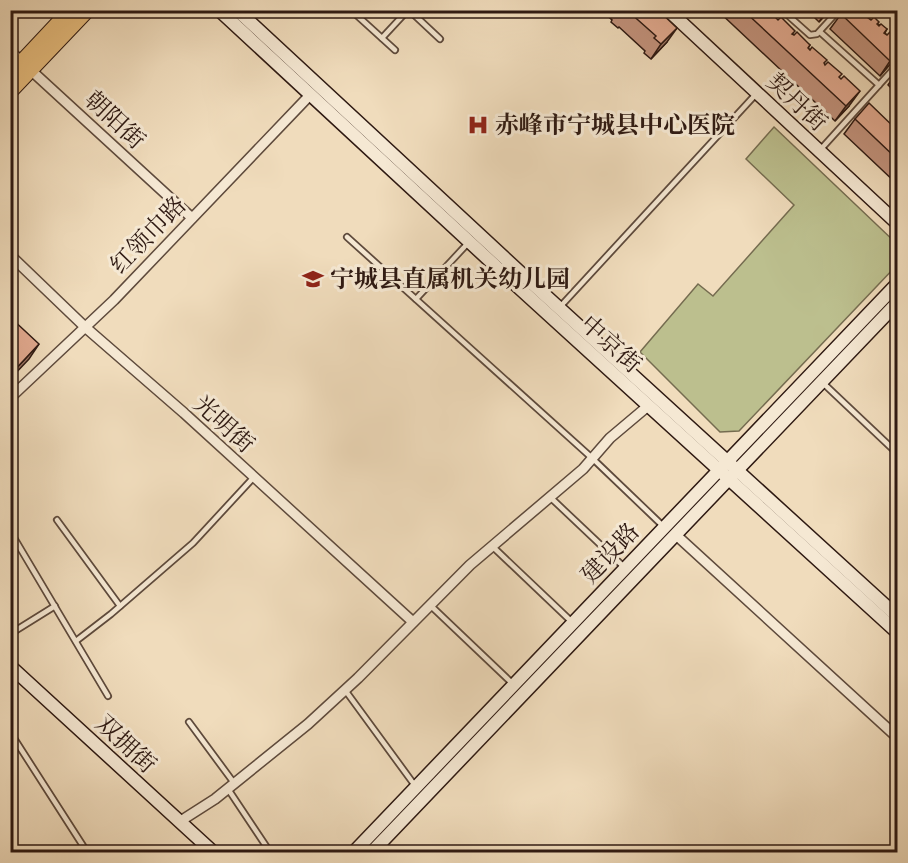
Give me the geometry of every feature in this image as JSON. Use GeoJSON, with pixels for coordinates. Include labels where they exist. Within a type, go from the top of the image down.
{"type":"FeatureCollection","features":[{"type":"Feature","properties":{"kind":"main road"},"geometry":{"type":"LineString","coordinates":[[10,92],[70,10]]}},
{"type":"Feature","properties":{"kind":"main road"},"geometry":{"type":"LineString","coordinates":[[10,74],[27,66],[88,10]]}},
{"type":"Feature","properties":{"kind":"main road","name":"中京街"},"geometry":{"type":"LineString","coordinates":[[219,10],[648,406],[727,470],[897,617]]}},
{"type":"Feature","properties":{"kind":"main road","name":"中京街"},"geometry":{"type":"LineString","coordinates":[[237,10],[559,308],[897,633]]}},
{"type":"Feature","properties":{"kind":"main road","name":"契丹街"},"geometry":{"type":"LineString","coordinates":[[676,13],[757,93],[897,224]]}},
{"type":"Feature","properties":{"kind":"main road","name":"建设路"},"geometry":{"type":"LineString","coordinates":[[372,852],[675,534],[727,470],[897,283]]}},
{"type":"Feature","properties":{"kind":"main road","name":"建设路"},"geometry":{"type":"LineString","coordinates":[[354,852],[664,527],[821,381],[897,302]]}},
{"type":"Feature","properties":{"kind":"main road","name":"双拥街"},"geometry":{"type":"LineString","coordinates":[[10,666],[213,852]]}},
{"type":"Feature","properties":{"kind":"street","name":"朝阳街"},"geometry":{"type":"LineString","coordinates":[[10,51],[192,218]]}},
{"type":"Feature","properties":{"kind":"street","name":"红领巾路"},"geometry":{"type":"LineString","coordinates":[[10,398],[114,300],[310,95]]}},
{"type":"Feature","properties":{"kind":"street","name":"光明街"},"geometry":{"type":"LineString","coordinates":[[10,255],[85,327],[413,622]]}},
{"type":"Feature","properties":{"kind":"street"},"geometry":{"type":"LineString","coordinates":[[179,822],[215,799],[308,724],[470,565],[583,469],[610,438],[648,406]]}},
{"type":"Feature","properties":{"kind":"street"},"geometry":{"type":"LineString","coordinates":[[675,534],[897,738]]}},
{"type":"Feature","properties":{"kind":"lane"},"geometry":{"type":"LineString","coordinates":[[351,10],[395,50]]}},
{"type":"Feature","properties":{"kind":"lane"},"geometry":{"type":"LineString","coordinates":[[382,38],[408,10],[440,39]]}},
{"type":"Feature","properties":{"kind":"lane"},"geometry":{"type":"LineString","coordinates":[[782,10],[808,34],[815,35],[839,10]]}},
{"type":"Feature","properties":{"kind":"lane"},"geometry":{"type":"LineString","coordinates":[[820,32],[879,85]]}},
{"type":"Feature","properties":{"kind":"lane"},"geometry":{"type":"LineString","coordinates":[[819,151],[897,64]]}},
{"type":"Feature","properties":{"kind":"lane"},"geometry":{"type":"LineString","coordinates":[[559,308],[757,93]]}},
{"type":"Feature","properties":{"kind":"lane"},"geometry":{"type":"LineString","coordinates":[[347,237],[592,458],[664,527]]}},
{"type":"Feature","properties":{"kind":"lane"},"geometry":{"type":"LineString","coordinates":[[416,299],[469,242]]}},
{"type":"Feature","properties":{"kind":"lane"},"geometry":{"type":"LineString","coordinates":[[821,381],[897,454]]}},
{"type":"Feature","properties":{"kind":"lane"},"geometry":{"type":"LineString","coordinates":[[76,641],[193,543],[254,477]]}},
{"type":"Feature","properties":{"kind":"lane"},"geometry":{"type":"LineString","coordinates":[[550,497],[625,568]]}},
{"type":"Feature","properties":{"kind":"lane"},"geometry":{"type":"LineString","coordinates":[[57,520],[120,606]]}},
{"type":"Feature","properties":{"kind":"lane"},"geometry":{"type":"LineString","coordinates":[[10,531],[108,696]]}},
{"type":"Feature","properties":{"kind":"lane"},"geometry":{"type":"LineString","coordinates":[[492,546],[573,623]]}},
{"type":"Feature","properties":{"kind":"lane"},"geometry":{"type":"LineString","coordinates":[[430,605],[514,685]]}},
{"type":"Feature","properties":{"kind":"lane"},"geometry":{"type":"LineString","coordinates":[[10,634],[55,606]]}},
{"type":"Feature","properties":{"kind":"lane"},"geometry":{"type":"LineString","coordinates":[[345,690],[416,788]]}},
{"type":"Feature","properties":{"kind":"lane"},"geometry":{"type":"LineString","coordinates":[[189,722],[231,786],[270,852]]}},
{"type":"Feature","properties":{"kind":"lane"},"geometry":{"type":"LineString","coordinates":[[10,732],[87,852]]}},
{"type":"Feature","properties":{"kind":"green space"},"geometry":{"type":"Polygon","coordinates":[[[774,127],[897,244],[897,265],[739,431],[720,432],[640,352],[698,284],[713,296],[794,205],[746,159],[774,127]]]}},
{"type":"Feature","properties":{"kind":"building"},"geometry":{"type":"Polygon","coordinates":[[[625,10],[658,10],[677,28],[661,44],[654,38],[656,36],[625,10]]]}},
{"type":"Feature","properties":{"kind":"building"},"geometry":{"type":"Polygon","coordinates":[[[743,10],[773,10],[778,15],[776,18],[778,20],[781,17],[795,31],[792,34],[797,32],[810,45],[808,48],[810,50],[812,47],[827,60],[825,65],[828,62],[842,74],[839,77],[841,79],[844,76],[860,91],[846,106],[743,10]]]}},
{"type":"Feature","properties":{"kind":"building"},"geometry":{"type":"Polygon","coordinates":[[[844,10],[867,10],[870,13],[867,17],[871,20],[874,17],[879,22],[877,24],[879,26],[881,24],[887,29],[884,33],[887,35],[890,32],[896,37],[894,38],[897,39],[897,53],[890,61],[841,14],[844,10]]]}},
{"type":"Feature","properties":{"kind":"building"},"geometry":{"type":"Polygon","coordinates":[[[869,103],[897,130],[897,159],[855,119],[869,103]]]}},
{"type":"Feature","properties":{"kind":"building"},"geometry":{"type":"Polygon","coordinates":[[[10,317],[39,344],[10,375],[10,317]]]}},
{"type":"Feature","properties":{"kind":"place","name":"赤峰市宁城县中心医院"},"geometry":{"type":"Point","coordinates":[478,125]}},
{"type":"Feature","properties":{"kind":"place","name":"宁城县直属机关幼儿园"},"geometry":{"type":"Point","coordinates":[313,279]}}]}
